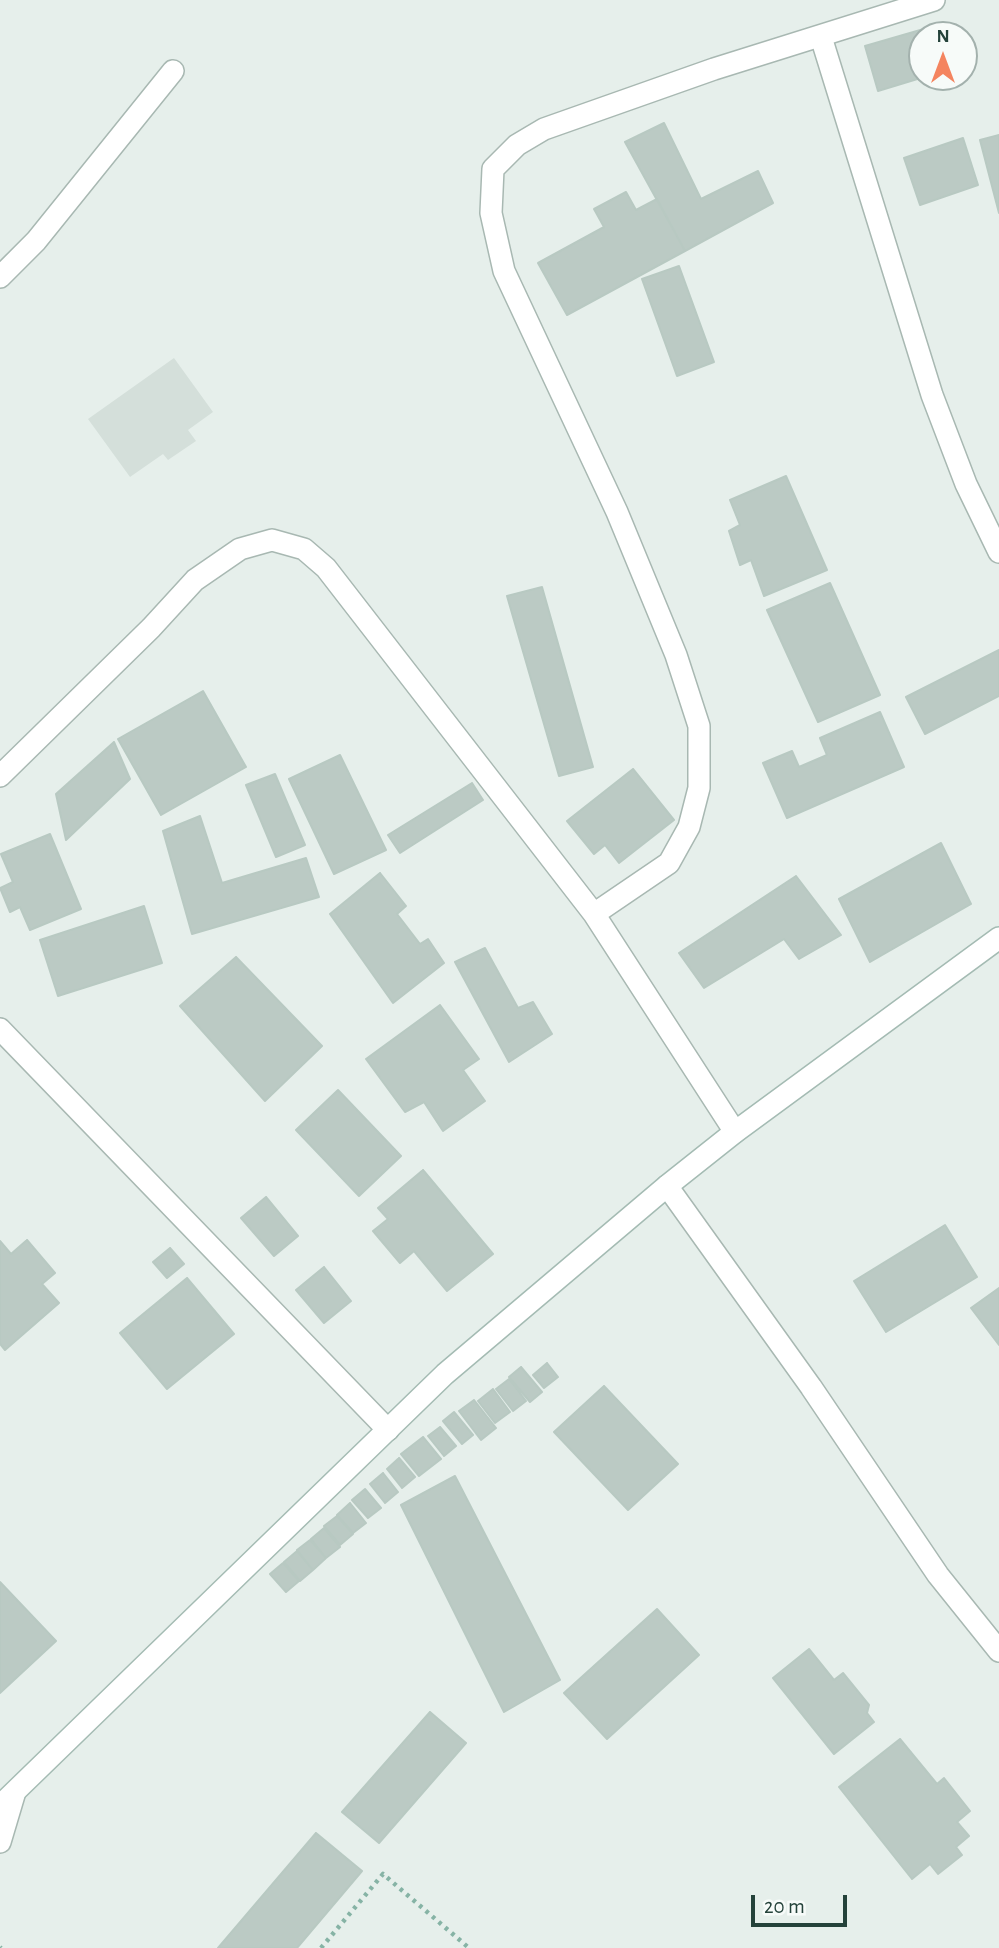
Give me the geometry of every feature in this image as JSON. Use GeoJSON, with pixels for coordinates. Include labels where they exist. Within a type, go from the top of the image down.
{"type":"FeatureCollection","features":[{"type":"Feature","properties":{"kind":"street"},"geometry":{"type":"LineString","coordinates":[[594,914],[669,863],[689,827],[699,788],[699,726],[676,655],[617,512],[504,271],[492,213],[493,169],[517,145],[544,129],[714,69],[934,0]]}},
{"type":"Feature","properties":{"kind":"street"},"geometry":{"type":"LineString","coordinates":[[821,37],[932,395],[966,484],[999,552]]}},
{"type":"Feature","properties":{"kind":"street"},"geometry":{"type":"LineString","coordinates":[[0,277],[36,241],[173,71]]}},
{"type":"Feature","properties":{"kind":"street"},"geometry":{"type":"LineString","coordinates":[[0,776],[195,580],[240,549],[272,540],[304,549],[326,568],[594,914],[736,1132]]}},
{"type":"Feature","properties":{"kind":"street"},"geometry":{"type":"LineString","coordinates":[[0,1842],[7,1801],[445,1374],[667,1186],[999,938]]}},
{"type":"Feature","properties":{"kind":"street"},"geometry":{"type":"LineString","coordinates":[[0,1029],[388,1430]]}},
{"type":"Feature","properties":{"kind":"street"},"geometry":{"type":"LineString","coordinates":[[667,1186],[811,1387],[938,1575],[999,1651]]}},
{"type":"Feature","properties":{"kind":"path"},"geometry":{"type":"LineString","coordinates":[[321,1948],[383,1874],[469,1948]]}},
{"type":"Feature","properties":{"kind":"shaded area"},"geometry":{"type":"Polygon","coordinates":[[[174,358],[213,412],[188,430],[196,441],[168,460],[163,454],[130,477],[88,419],[174,358]]]}},
{"type":"Feature","properties":{"kind":"building"},"geometry":{"type":"Polygon","coordinates":[[[908,34],[908,82],[878,91],[865,46],[908,34]]]}},
{"type":"Feature","properties":{"kind":"building"},"geometry":{"type":"Polygon","coordinates":[[[664,123],[701,199],[758,171],[773,203],[685,251],[625,142],[664,123]]]}},
{"type":"Feature","properties":{"kind":"building"},"geometry":{"type":"Polygon","coordinates":[[[999,135],[999,213],[980,140],[999,135]]]}},
{"type":"Feature","properties":{"kind":"building"},"geometry":{"type":"Polygon","coordinates":[[[963,138],[978,185],[920,205],[904,158],[963,138]]]}},
{"type":"Feature","properties":{"kind":"building"},"geometry":{"type":"Polygon","coordinates":[[[626,192],[636,210],[657,199],[685,251],[567,315],[538,263],[604,227],[594,209],[626,192]]]}},
{"type":"Feature","properties":{"kind":"building"},"geometry":{"type":"Polygon","coordinates":[[[679,266],[714,362],[677,376],[642,279],[679,266]]]}},
{"type":"Feature","properties":{"kind":"building"},"geometry":{"type":"Polygon","coordinates":[[[786,476],[827,570],[764,596],[751,560],[740,565],[729,531],[740,525],[730,500],[786,476]]]}},
{"type":"Feature","properties":{"kind":"building"},"geometry":{"type":"Polygon","coordinates":[[[830,583],[880,695],[818,722],[767,610],[830,583]]]}},
{"type":"Feature","properties":{"kind":"building"},"geometry":{"type":"Polygon","coordinates":[[[542,587],[593,767],[559,776],[507,596],[542,587]]]}},
{"type":"Feature","properties":{"kind":"building"},"geometry":{"type":"Polygon","coordinates":[[[999,650],[999,696],[925,734],[906,697],[999,650]]]}},
{"type":"Feature","properties":{"kind":"building"},"geometry":{"type":"Polygon","coordinates":[[[203,691],[246,767],[161,815],[118,739],[203,691]]]}},
{"type":"Feature","properties":{"kind":"building"},"geometry":{"type":"Polygon","coordinates":[[[880,712],[904,767],[787,818],[763,763],[792,751],[799,767],[827,755],[820,738],[880,712]]]}},
{"type":"Feature","properties":{"kind":"building"},"geometry":{"type":"Polygon","coordinates":[[[114,742],[130,779],[66,840],[56,794],[114,742]]]}},
{"type":"Feature","properties":{"kind":"building"},"geometry":{"type":"Polygon","coordinates":[[[340,755],[386,850],[334,874],[289,779],[340,755]]]}},
{"type":"Feature","properties":{"kind":"building"},"geometry":{"type":"Polygon","coordinates":[[[633,769],[674,820],[619,863],[605,845],[594,854],[567,821],[633,769]]]}},
{"type":"Feature","properties":{"kind":"building"},"geometry":{"type":"Polygon","coordinates":[[[275,774],[305,845],[276,857],[246,785],[275,774]]]}},
{"type":"Feature","properties":{"kind":"building"},"geometry":{"type":"Polygon","coordinates":[[[472,783],[483,800],[400,853],[388,835],[472,783]]]}},
{"type":"Feature","properties":{"kind":"building"},"geometry":{"type":"Polygon","coordinates":[[[200,816],[222,883],[306,858],[319,897],[192,934],[163,831],[200,816]]]}},
{"type":"Feature","properties":{"kind":"building"},"geometry":{"type":"Polygon","coordinates":[[[50,834],[81,909],[30,930],[20,907],[10,912],[0,888],[13,882],[1,854],[50,834]]]}},
{"type":"Feature","properties":{"kind":"building"},"geometry":{"type":"Polygon","coordinates":[[[941,843],[971,904],[870,962],[839,899],[941,843]]]}},
{"type":"Feature","properties":{"kind":"building"},"geometry":{"type":"Polygon","coordinates":[[[380,873],[406,906],[397,914],[420,944],[428,939],[444,963],[393,1003],[330,914],[380,873]]]}},
{"type":"Feature","properties":{"kind":"building"},"geometry":{"type":"Polygon","coordinates":[[[796,876],[841,935],[799,959],[784,939],[704,988],[679,953],[796,876]]]}},
{"type":"Feature","properties":{"kind":"building"},"geometry":{"type":"Polygon","coordinates":[[[144,906],[162,963],[58,996],[40,940],[144,906]]]}},
{"type":"Feature","properties":{"kind":"building"},"geometry":{"type":"Polygon","coordinates":[[[485,948],[518,1008],[533,1002],[552,1034],[509,1062],[455,962],[485,948]]]}},
{"type":"Feature","properties":{"kind":"building"},"geometry":{"type":"Polygon","coordinates":[[[236,957],[322,1046],[265,1101],[180,1006],[236,957]]]}},
{"type":"Feature","properties":{"kind":"building"},"geometry":{"type":"Polygon","coordinates":[[[440,1005],[479,1059],[463,1070],[485,1101],[443,1131],[424,1102],[405,1112],[366,1059],[440,1005]]]}},
{"type":"Feature","properties":{"kind":"building"},"geometry":{"type":"Polygon","coordinates":[[[338,1090],[401,1156],[359,1196],[296,1130],[338,1090]]]}},
{"type":"Feature","properties":{"kind":"building"},"geometry":{"type":"Polygon","coordinates":[[[423,1170],[493,1254],[447,1291],[414,1251],[400,1263],[373,1231],[388,1219],[378,1208],[423,1170]]]}},
{"type":"Feature","properties":{"kind":"building"},"geometry":{"type":"Polygon","coordinates":[[[266,1197],[298,1236],[274,1256],[241,1218],[266,1197]]]}},
{"type":"Feature","properties":{"kind":"building"},"geometry":{"type":"Polygon","coordinates":[[[945,1225],[977,1277],[886,1332],[854,1281],[945,1225]]]}},
{"type":"Feature","properties":{"kind":"building"},"geometry":{"type":"Polygon","coordinates":[[[27,1240],[55,1273],[42,1284],[59,1303],[5,1350],[0,1344],[0,1241],[11,1254],[27,1240]]]}},
{"type":"Feature","properties":{"kind":"building"},"geometry":{"type":"Polygon","coordinates":[[[170,1248],[184,1264],[167,1278],[153,1262],[170,1248]]]}},
{"type":"Feature","properties":{"kind":"building"},"geometry":{"type":"Polygon","coordinates":[[[324,1267],[351,1301],[324,1323],[296,1290],[324,1267]]]}},
{"type":"Feature","properties":{"kind":"building"},"geometry":{"type":"Polygon","coordinates":[[[187,1278],[234,1334],[167,1389],[120,1333],[187,1278]]]}},
{"type":"Feature","properties":{"kind":"building"},"geometry":{"type":"Polygon","coordinates":[[[999,1288],[999,1345],[971,1308],[999,1288]]]}},
{"type":"Feature","properties":{"kind":"building"},"geometry":{"type":"Polygon","coordinates":[[[547,1363],[558,1377],[544,1388],[533,1375],[547,1363]]]}},
{"type":"Feature","properties":{"kind":"building"},"geometry":{"type":"Polygon","coordinates":[[[521,1367],[542,1392],[530,1402],[509,1377],[521,1367]]]}},
{"type":"Feature","properties":{"kind":"building"},"geometry":{"type":"Polygon","coordinates":[[[509,1379],[526,1401],[513,1411],[496,1389],[509,1379]]]}},
{"type":"Feature","properties":{"kind":"building"},"geometry":{"type":"Polygon","coordinates":[[[604,1386],[678,1464],[628,1510],[554,1432],[604,1386]]]}},
{"type":"Feature","properties":{"kind":"building"},"geometry":{"type":"Polygon","coordinates":[[[493,1389],[510,1412],[495,1423],[478,1401],[493,1389]]]}},
{"type":"Feature","properties":{"kind":"building"},"geometry":{"type":"Polygon","coordinates":[[[474,1400],[496,1428],[481,1440],[459,1411],[474,1400]]]}},
{"type":"Feature","properties":{"kind":"building"},"geometry":{"type":"Polygon","coordinates":[[[454,1412],[473,1435],[462,1444],[443,1421],[454,1412]]]}},
{"type":"Feature","properties":{"kind":"building"},"geometry":{"type":"Polygon","coordinates":[[[440,1427],[456,1446],[444,1456],[428,1436],[440,1427]]]}},
{"type":"Feature","properties":{"kind":"building"},"geometry":{"type":"Polygon","coordinates":[[[423,1437],[441,1459],[419,1476],[401,1454],[423,1437]]]}},
{"type":"Feature","properties":{"kind":"building"},"geometry":{"type":"Polygon","coordinates":[[[399,1458],[415,1477],[402,1488],[387,1469],[399,1458]]]}},
{"type":"Feature","properties":{"kind":"building"},"geometry":{"type":"Polygon","coordinates":[[[383,1473],[398,1492],[385,1503],[370,1484],[383,1473]]]}},
{"type":"Feature","properties":{"kind":"building"},"geometry":{"type":"Polygon","coordinates":[[[455,1476],[560,1680],[504,1712],[401,1505],[455,1476]]]}},
{"type":"Feature","properties":{"kind":"building"},"geometry":{"type":"Polygon","coordinates":[[[365,1489],[381,1508],[368,1518],[352,1500],[365,1489]]]}},
{"type":"Feature","properties":{"kind":"building"},"geometry":{"type":"Polygon","coordinates":[[[350,1503],[366,1523],[353,1533],[337,1515],[350,1503]]]}},
{"type":"Feature","properties":{"kind":"building"},"geometry":{"type":"Polygon","coordinates":[[[337,1516],[353,1534],[340,1545],[324,1526],[337,1516]]]}},
{"type":"Feature","properties":{"kind":"building"},"geometry":{"type":"Polygon","coordinates":[[[324,1528],[340,1547],[326,1558],[311,1539],[324,1528]]]}},
{"type":"Feature","properties":{"kind":"building"},"geometry":{"type":"Polygon","coordinates":[[[310,1540],[326,1558],[313,1570],[297,1550],[310,1540]]]}},
{"type":"Feature","properties":{"kind":"building"},"geometry":{"type":"Polygon","coordinates":[[[297,1551],[313,1570],[300,1581],[284,1562],[297,1551]]]}},
{"type":"Feature","properties":{"kind":"building"},"geometry":{"type":"Polygon","coordinates":[[[283,1563],[299,1581],[286,1592],[270,1574],[283,1563]]]}},
{"type":"Feature","properties":{"kind":"building"},"geometry":{"type":"Polygon","coordinates":[[[0,1582],[56,1641],[0,1693],[0,1582]]]}},
{"type":"Feature","properties":{"kind":"building"},"geometry":{"type":"Polygon","coordinates":[[[657,1609],[699,1655],[607,1739],[564,1693],[657,1609]]]}},
{"type":"Feature","properties":{"kind":"building"},"geometry":{"type":"Polygon","coordinates":[[[809,1649],[834,1680],[843,1673],[869,1705],[867,1713],[874,1722],[834,1754],[773,1678],[809,1649]]]}},
{"type":"Feature","properties":{"kind":"building"},"geometry":{"type":"Polygon","coordinates":[[[430,1712],[466,1743],[379,1843],[342,1812],[430,1712]]]}},
{"type":"Feature","properties":{"kind":"building"},"geometry":{"type":"Polygon","coordinates":[[[900,1739],[937,1784],[944,1778],[970,1811],[957,1822],[969,1836],[956,1847],[962,1855],[938,1874],[930,1864],[912,1879],[839,1787],[900,1739]]]}},
{"type":"Feature","properties":{"kind":"building"},"geometry":{"type":"Polygon","coordinates":[[[316,1833],[362,1871],[297,1948],[218,1948],[316,1833]]]}}]}
